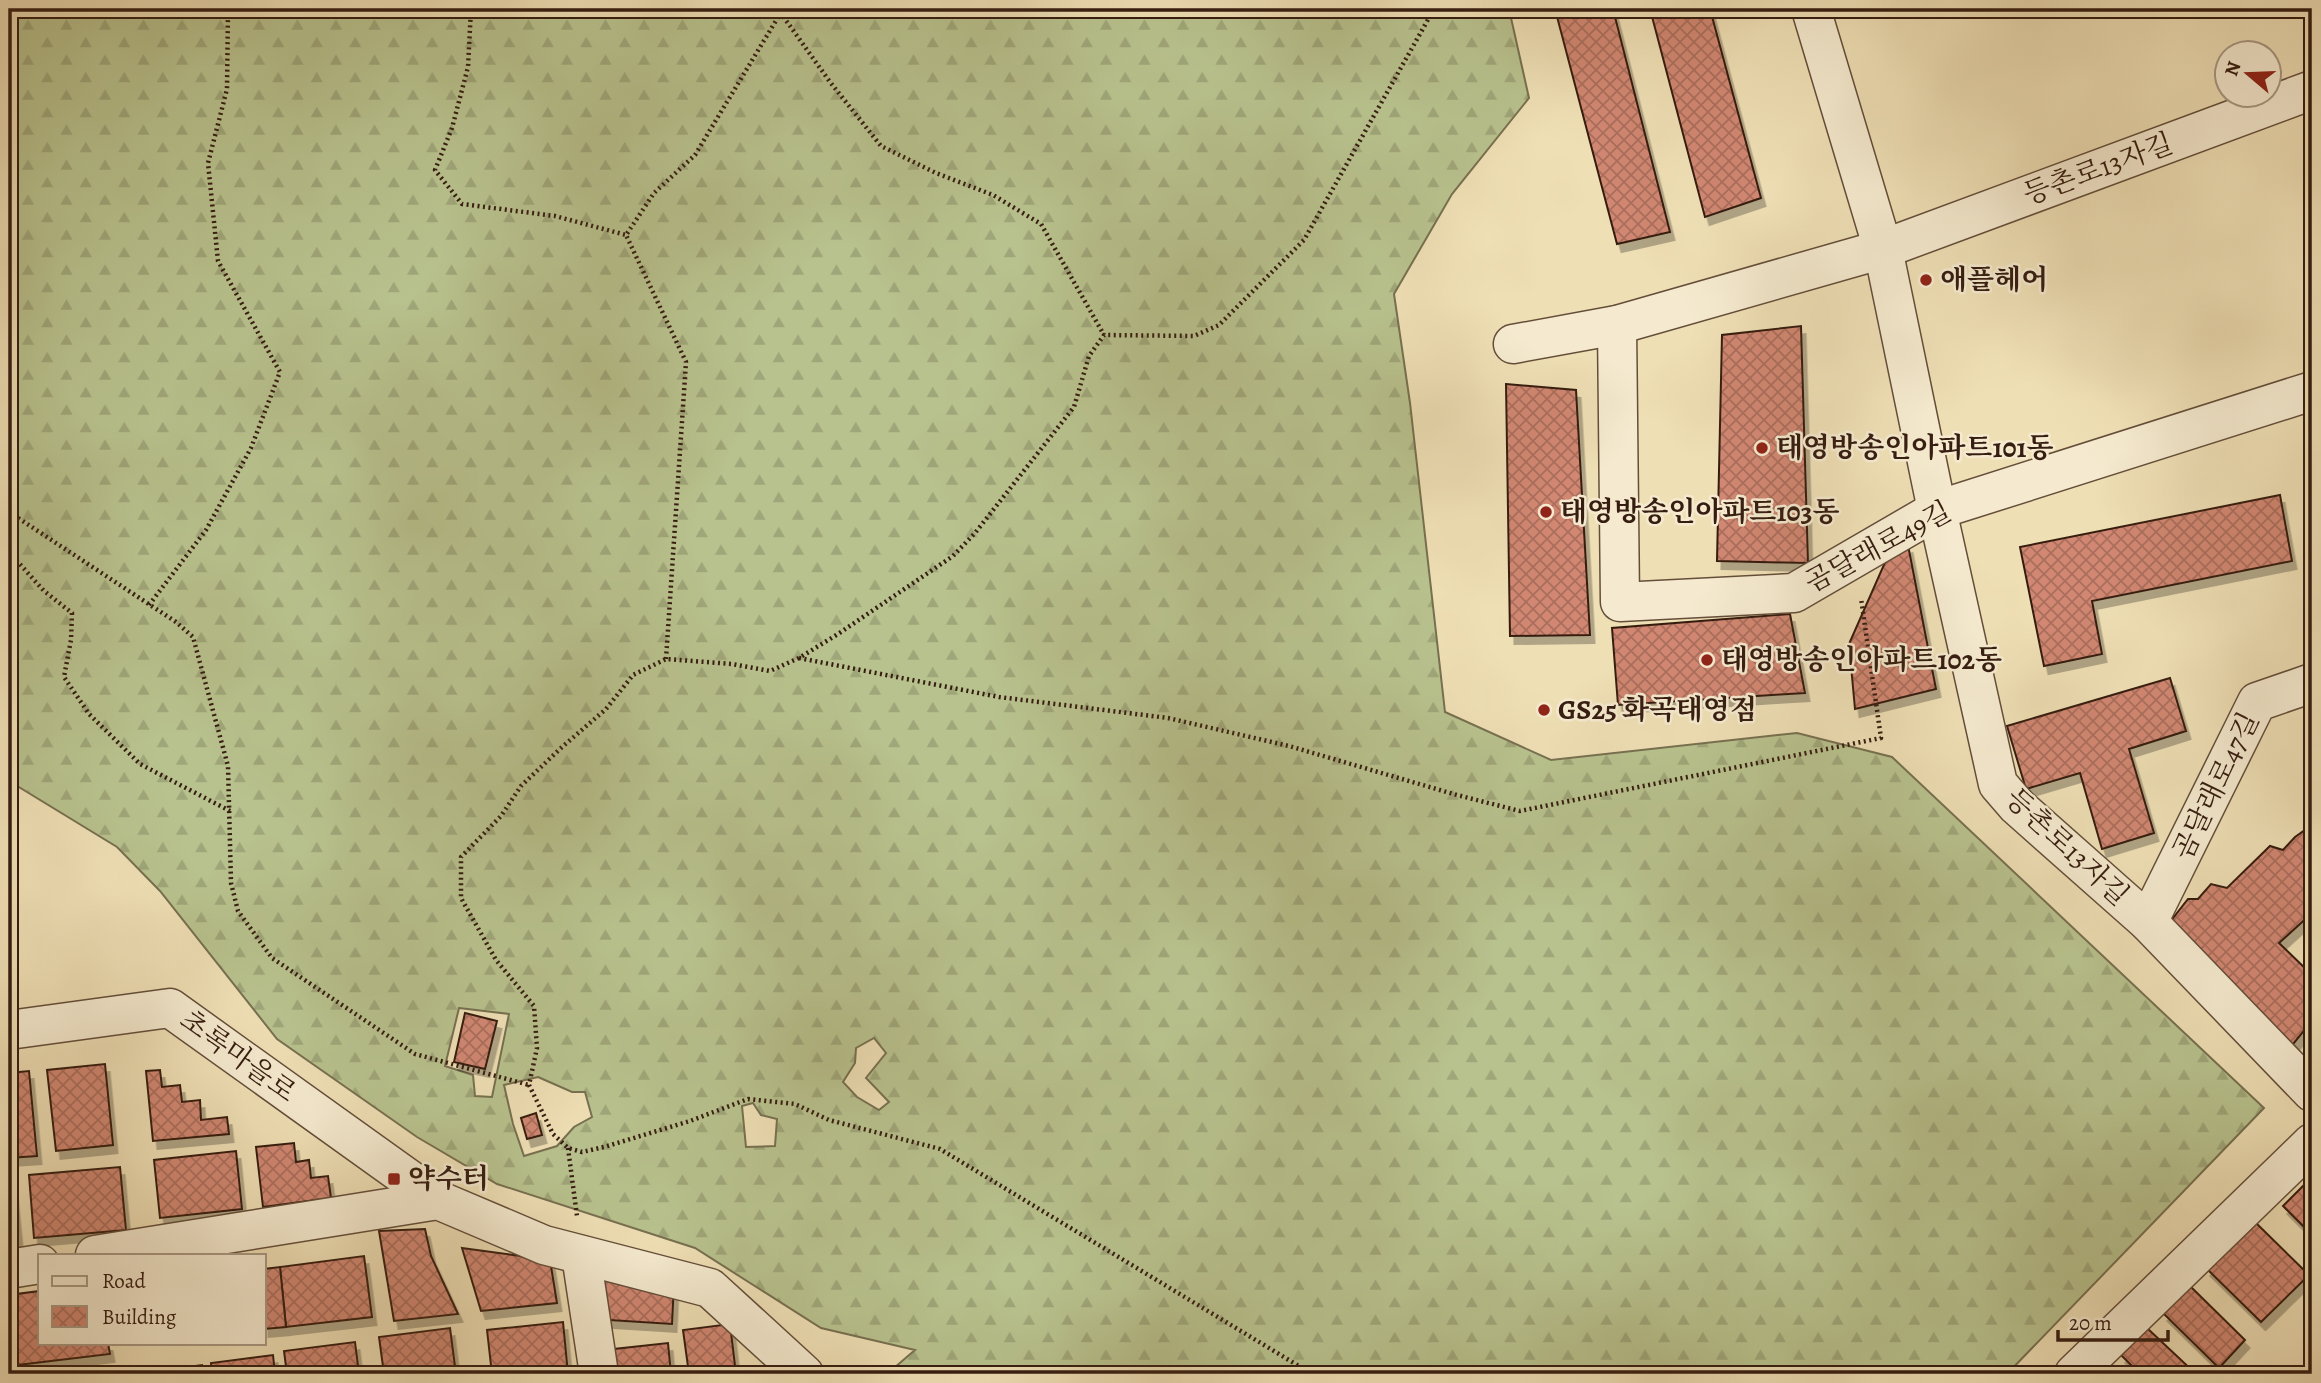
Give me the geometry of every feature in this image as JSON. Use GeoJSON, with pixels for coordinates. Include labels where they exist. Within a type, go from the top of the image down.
{"type":"FeatureCollection","features":[{"type":"Feature","properties":{"kind":"street","name":"등촌로13자길"},"geometry":{"type":"LineString","coordinates":[[1811,9],[1883,249],[1998,784],[2017,806],[2148,922],[2312,1093]]}},
{"type":"Feature","properties":{"kind":"street","name":"등촌로13자길"},"geometry":{"type":"LineString","coordinates":[[1513,344],[1617,325],[1883,249],[2312,90]]}},
{"type":"Feature","properties":{"kind":"street","name":"곰달래로49길"},"geometry":{"type":"LineString","coordinates":[[1617,325],[1620,602],[1794,593],[1937,510],[2312,391]]}},
{"type":"Feature","properties":{"kind":"street","name":"곰달래로47길"},"geometry":{"type":"LineString","coordinates":[[2148,922],[2258,702],[2312,683]]}},
{"type":"Feature","properties":{"kind":"street","name":"초록마을로"},"geometry":{"type":"LineString","coordinates":[[9,1030],[170,1008],[438,1200],[544,1245],[710,1288],[804,1374]]}},
{"type":"Feature","properties":{"kind":"street"},"geometry":{"type":"LineString","coordinates":[[2074,1374],[2312,1143]]}},
{"type":"Feature","properties":{"kind":"street"},"geometry":{"type":"LineString","coordinates":[[101,1254],[438,1200]]}},
{"type":"Feature","properties":{"kind":"street"},"geometry":{"type":"LineString","coordinates":[[581,1255],[599,1374]]}},
{"type":"Feature","properties":{"kind":"street"},"geometry":{"type":"LineString","coordinates":[[9,1269],[38,1264]]}},
{"type":"Feature","properties":{"kind":"path"},"geometry":{"type":"LineString","coordinates":[[149,605],[206,530],[251,448],[280,372],[218,261],[208,163],[227,89],[228,9]]}},
{"type":"Feature","properties":{"kind":"path"},"geometry":{"type":"LineString","coordinates":[[471,9],[468,67],[452,128],[435,170],[462,204],[555,216],[626,235],[686,362],[666,659]]}},
{"type":"Feature","properties":{"kind":"path"},"geometry":{"type":"LineString","coordinates":[[1104,335],[1194,335],[1219,325],[1304,240],[1434,9]]}},
{"type":"Feature","properties":{"kind":"path"},"geometry":{"type":"LineString","coordinates":[[626,235],[654,192],[695,155],[782,10],[830,82],[881,146],[936,173],[993,195],[1041,224],[1104,335]]}},
{"type":"Feature","properties":{"kind":"path"},"geometry":{"type":"LineString","coordinates":[[1104,335],[1089,356],[1074,407],[975,533],[953,556],[799,658],[770,671],[732,664],[666,659],[633,675],[607,709],[521,786],[500,817],[461,857],[461,898],[496,960],[534,1006],[537,1048],[529,1085],[553,1134],[568,1148],[582,1152],[604,1147],[690,1121],[748,1099],[795,1104],[829,1120],[940,1149],[1312,1374]]}},
{"type":"Feature","properties":{"kind":"path"},"geometry":{"type":"LineString","coordinates":[[9,512],[176,622],[193,637],[228,766],[232,883],[238,911],[272,958],[415,1054],[529,1085]]}},
{"type":"Feature","properties":{"kind":"path"},"geometry":{"type":"LineString","coordinates":[[9,552],[44,591],[72,614],[71,640],[64,677],[89,713],[140,764],[231,811]]}},
{"type":"Feature","properties":{"kind":"path"},"geometry":{"type":"LineString","coordinates":[[799,658],[999,697],[1168,718],[1289,746],[1520,811],[1881,738],[1855,557]]}},
{"type":"Feature","properties":{"kind":"path"},"geometry":{"type":"LineString","coordinates":[[568,1148],[581,1255]]}},
{"type":"Feature","properties":{"kind":"green space"},"geometry":{"type":"Polygon","coordinates":[[[9,9],[1509,9],[1529,98],[1452,194],[1394,294],[1410,403],[1445,712],[1551,760],[1797,733],[1892,757],[2264,1108],[2007,1374],[887,1374],[915,1350],[821,1328],[695,1248],[497,1184],[417,1137],[277,1039],[160,891],[117,847],[9,781],[9,9]],[[459,1008],[445,1066],[473,1075],[475,1096],[492,1097],[509,1014],[459,1008]],[[874,1038],[856,1048],[855,1063],[843,1082],[857,1097],[879,1110],[889,1102],[866,1078],[886,1053],[874,1038]],[[538,1077],[504,1085],[524,1156],[557,1146],[574,1127],[592,1117],[585,1092],[572,1092],[538,1077]],[[753,1103],[742,1106],[746,1147],[775,1146],[777,1119],[761,1115],[753,1103]]]}},
{"type":"Feature","properties":{"kind":"building"},"geometry":{"type":"Polygon","coordinates":[[[1555,9],[1613,9],[1670,232],[1617,244],[1555,9]]]}},
{"type":"Feature","properties":{"kind":"building"},"geometry":{"type":"Polygon","coordinates":[[[1650,9],[1710,9],[1761,198],[1705,217],[1650,9]]]}},
{"type":"Feature","properties":{"kind":"building","name":"태영방송인아파트101동"},"geometry":{"type":"Polygon","coordinates":[[[1801,326],[1808,563],[1717,561],[1722,335],[1801,326]]]}},
{"type":"Feature","properties":{"kind":"building","name":"태영방송인아파트103동"},"geometry":{"type":"Polygon","coordinates":[[[1506,384],[1576,390],[1590,635],[1510,636],[1506,384]]]}},
{"type":"Feature","properties":{"kind":"building"},"geometry":{"type":"Polygon","coordinates":[[[2280,495],[2292,561],[2092,601],[2102,654],[2044,666],[2020,547],[2280,495]]]}},
{"type":"Feature","properties":{"kind":"building"},"geometry":{"type":"Polygon","coordinates":[[[1908,545],[1936,689],[1855,709],[1849,644],[1890,551],[1908,545]]]}},
{"type":"Feature","properties":{"kind":"building","name":"태영방송인아파트102동"},"geometry":{"type":"Polygon","coordinates":[[[1790,614],[1805,693],[1618,705],[1612,628],[1790,614]]]}},
{"type":"Feature","properties":{"kind":"building"},"geometry":{"type":"Polygon","coordinates":[[[2170,678],[2186,731],[2129,749],[2154,833],[2102,849],[2080,773],[2026,789],[2007,726],[2170,678]]]}},
{"type":"Feature","properties":{"kind":"building"},"geometry":{"type":"Polygon","coordinates":[[[2312,825],[2312,913],[2279,943],[2312,975],[2312,1021],[2289,1049],[2170,922],[2188,899],[2198,899],[2211,884],[2227,888],[2270,846],[2283,850],[2312,825]]]}},
{"type":"Feature","properties":{"kind":"building"},"geometry":{"type":"Polygon","coordinates":[[[465,1013],[497,1021],[485,1069],[454,1062],[465,1013]]]}},
{"type":"Feature","properties":{"kind":"building"},"geometry":{"type":"Polygon","coordinates":[[[105,1064],[113,1145],[56,1151],[47,1070],[105,1064]]]}},
{"type":"Feature","properties":{"kind":"building"},"geometry":{"type":"Polygon","coordinates":[[[160,1070],[162,1087],[180,1085],[182,1102],[200,1100],[201,1120],[227,1117],[229,1134],[153,1141],[146,1071],[160,1070]]]}},
{"type":"Feature","properties":{"kind":"building"},"geometry":{"type":"Polygon","coordinates":[[[29,1071],[37,1156],[9,1158],[9,1073],[29,1071]]]}},
{"type":"Feature","properties":{"kind":"building"},"geometry":{"type":"Polygon","coordinates":[[[536,1113],[542,1135],[527,1139],[521,1118],[536,1113]]]}},
{"type":"Feature","properties":{"kind":"building"},"geometry":{"type":"Polygon","coordinates":[[[294,1143],[296,1162],[309,1160],[311,1178],[328,1176],[331,1198],[263,1207],[256,1147],[294,1143]]]}},
{"type":"Feature","properties":{"kind":"building"},"geometry":{"type":"Polygon","coordinates":[[[236,1151],[242,1209],[160,1218],[154,1160],[236,1151]]]}},
{"type":"Feature","properties":{"kind":"building"},"geometry":{"type":"Polygon","coordinates":[[[120,1167],[126,1230],[34,1238],[29,1175],[120,1167]]]}},
{"type":"Feature","properties":{"kind":"building"},"geometry":{"type":"Polygon","coordinates":[[[2312,1177],[2312,1235],[2283,1206],[2312,1177]]]}},
{"type":"Feature","properties":{"kind":"building"},"geometry":{"type":"Polygon","coordinates":[[[9,1179],[12,1179],[18,1239],[9,1240],[9,1179]]]}},
{"type":"Feature","properties":{"kind":"building"},"geometry":{"type":"Polygon","coordinates":[[[2254,1221],[2309,1275],[2261,1322],[2206,1268],[2254,1221]]]}},
{"type":"Feature","properties":{"kind":"building"},"geometry":{"type":"Polygon","coordinates":[[[425,1229],[431,1256],[458,1314],[394,1321],[379,1231],[425,1229]]]}},
{"type":"Feature","properties":{"kind":"building"},"geometry":{"type":"Polygon","coordinates":[[[462,1248],[550,1260],[557,1303],[481,1311],[462,1248]]]}},
{"type":"Feature","properties":{"kind":"building"},"geometry":{"type":"Polygon","coordinates":[[[364,1256],[372,1317],[286,1327],[280,1267],[364,1256]]]}},
{"type":"Feature","properties":{"kind":"building"},"geometry":{"type":"Polygon","coordinates":[[[280,1267],[286,1327],[266,1329],[266,1269],[280,1267]]]}},
{"type":"Feature","properties":{"kind":"building"},"geometry":{"type":"Polygon","coordinates":[[[596,1279],[674,1283],[672,1324],[594,1319],[596,1279]]]}},
{"type":"Feature","properties":{"kind":"building"},"geometry":{"type":"Polygon","coordinates":[[[2190,1286],[2245,1340],[2219,1368],[2163,1313],[2190,1286]]]}},
{"type":"Feature","properties":{"kind":"building"},"geometry":{"type":"Polygon","coordinates":[[[38,1291],[38,1344],[108,1344],[110,1354],[9,1366],[9,1295],[38,1291]]]}},
{"type":"Feature","properties":{"kind":"building"},"geometry":{"type":"Polygon","coordinates":[[[563,1322],[568,1374],[492,1374],[487,1330],[563,1322]]]}},
{"type":"Feature","properties":{"kind":"building"},"geometry":{"type":"Polygon","coordinates":[[[730,1324],[736,1374],[689,1374],[683,1330],[730,1324]]]}},
{"type":"Feature","properties":{"kind":"building"},"geometry":{"type":"Polygon","coordinates":[[[450,1328],[456,1374],[384,1374],[379,1337],[450,1328]]]}},
{"type":"Feature","properties":{"kind":"building"},"geometry":{"type":"Polygon","coordinates":[[[2147,1328],[2196,1374],[2140,1374],[2121,1355],[2147,1328]]]}},
{"type":"Feature","properties":{"kind":"building"},"geometry":{"type":"Polygon","coordinates":[[[355,1342],[359,1374],[287,1374],[284,1351],[355,1342]]]}},
{"type":"Feature","properties":{"kind":"building"},"geometry":{"type":"Polygon","coordinates":[[[668,1343],[671,1374],[608,1374],[605,1350],[668,1343]]]}},
{"type":"Feature","properties":{"kind":"building"},"geometry":{"type":"Polygon","coordinates":[[[273,1355],[275,1374],[212,1374],[211,1363],[273,1355]]]}},
{"type":"Feature","properties":{"kind":"building"},"geometry":{"type":"Polygon","coordinates":[[[202,1365],[203,1374],[140,1374],[140,1373],[202,1365]]]}},
{"type":"Feature","properties":{"kind":"place","name":"애플헤어"},"geometry":{"type":"Point","coordinates":[1926,280]}},
{"type":"Feature","properties":{"kind":"place","name":"태영방송인아파트101동"},"geometry":{"type":"Point","coordinates":[1762,448]}},
{"type":"Feature","properties":{"kind":"place","name":"태영방송인아파트103동"},"geometry":{"type":"Point","coordinates":[1546,512]}},
{"type":"Feature","properties":{"kind":"place","name":"태영방송인아파트102동"},"geometry":{"type":"Point","coordinates":[1707,660]}},
{"type":"Feature","properties":{"kind":"place","name":"GS25 화곡태영점"},"geometry":{"type":"Point","coordinates":[1544,710]}},
{"type":"Feature","properties":{"kind":"place","name":"약수터"},"geometry":{"type":"Point","coordinates":[394,1179]}}]}
